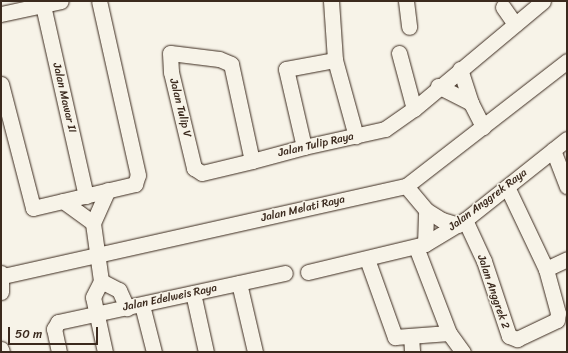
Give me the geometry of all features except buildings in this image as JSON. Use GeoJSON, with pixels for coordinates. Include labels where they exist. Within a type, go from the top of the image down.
{"type":"FeatureCollection","features":[{"type":"Feature","properties":{"kind":"street"},"geometry":{"type":"LineString","coordinates":[[1,14],[43,3],[61,1]]}},
{"type":"Feature","properties":{"kind":"street"},"geometry":{"type":"LineString","coordinates":[[1,84],[31,207],[37,208],[135,184],[138,175],[99,1]]}},
{"type":"Feature","properties":{"kind":"street"},"geometry":{"type":"LineString","coordinates":[[331,1],[335,60],[356,136]]}},
{"type":"Feature","properties":{"kind":"street"},"geometry":{"type":"LineString","coordinates":[[406,1],[409,27]]}},
{"type":"Feature","properties":{"kind":"street","name":"Jalan Tulip Raya"},"geometry":{"type":"LineString","coordinates":[[194,168],[202,173],[304,147],[385,129],[414,109],[434,90],[543,1]]}},
{"type":"Feature","properties":{"kind":"street","name":"Jalan Mawar II"},"geometry":{"type":"LineString","coordinates":[[43,3],[86,196]]}},
{"type":"Feature","properties":{"kind":"street"},"geometry":{"type":"LineString","coordinates":[[503,7],[515,24]]}},
{"type":"Feature","properties":{"kind":"street","name":"Jalan Tulip V"},"geometry":{"type":"LineString","coordinates":[[194,168],[168,56],[174,52],[219,59],[231,64],[252,161]]}},
{"type":"Feature","properties":{"kind":"street"},"geometry":{"type":"LineString","coordinates":[[399,53],[414,109]]}},
{"type":"Feature","properties":{"kind":"street"},"geometry":{"type":"LineString","coordinates":[[304,147],[286,69],[335,60]]}},
{"type":"Feature","properties":{"kind":"street","name":"Jalan Melati Raya"},"geometry":{"type":"LineString","coordinates":[[2,274],[98,256],[406,186],[567,62]]}},
{"type":"Feature","properties":{"kind":"street"},"geometry":{"type":"LineString","coordinates":[[460,69],[471,103],[483,127]]}},
{"type":"Feature","properties":{"kind":"street"},"geometry":{"type":"LineString","coordinates":[[434,90],[471,103]]}},
{"type":"Feature","properties":{"kind":"street","name":"Jalan Anggrek Raya"},"geometry":{"type":"LineString","coordinates":[[308,272],[421,245],[461,222],[567,138]]}},
{"type":"Feature","properties":{"kind":"street"},"geometry":{"type":"LineString","coordinates":[[553,150],[567,186]]}},
{"type":"Feature","properties":{"kind":"street"},"geometry":{"type":"LineString","coordinates":[[406,186],[426,210],[442,220],[461,222]]}},
{"type":"Feature","properties":{"kind":"street","name":"Jalan Anggrek 2"},"geometry":{"type":"LineString","coordinates":[[461,222],[484,261],[507,332],[511,338],[517,339],[544,327],[559,317],[546,269],[507,187]]}},
{"type":"Feature","properties":{"kind":"street"},"geometry":{"type":"LineString","coordinates":[[104,352],[95,314],[93,296],[101,281],[92,224],[108,190]]}},
{"type":"Feature","properties":{"kind":"street"},"geometry":{"type":"LineString","coordinates":[[63,201],[92,224]]}},
{"type":"Feature","properties":{"kind":"street"},"geometry":{"type":"LineString","coordinates":[[426,210],[421,245],[449,333],[463,352]]}},
{"type":"Feature","properties":{"kind":"street"},"geometry":{"type":"LineString","coordinates":[[367,259],[393,334],[398,338],[449,333]]}},
{"type":"Feature","properties":{"kind":"street"},"geometry":{"type":"LineString","coordinates":[[546,269],[567,259]]}},
{"type":"Feature","properties":{"kind":"street","name":"Jalan Edelweis Raya"},"geometry":{"type":"LineString","coordinates":[[59,352],[54,329],[56,324],[95,314],[285,273]]}},
{"type":"Feature","properties":{"kind":"street"},"geometry":{"type":"LineString","coordinates":[[1,292],[2,274]]}},
{"type":"Feature","properties":{"kind":"street"},"geometry":{"type":"LineString","coordinates":[[101,281],[119,290],[127,308]]}},
{"type":"Feature","properties":{"kind":"street"},"geometry":{"type":"LineString","coordinates":[[238,283],[255,352]]}},
{"type":"Feature","properties":{"kind":"street"},"geometry":{"type":"LineString","coordinates":[[193,293],[206,352]]}},
{"type":"Feature","properties":{"kind":"street"},"geometry":{"type":"LineString","coordinates":[[142,304],[154,352]]}},
{"type":"Feature","properties":{"kind":"street"},"geometry":{"type":"LineString","coordinates":[[410,336],[412,352]]}},
{"type":"Feature","properties":{"kind":"street"},"geometry":{"type":"LineString","coordinates":[[1,348],[2,352]]}}]}
